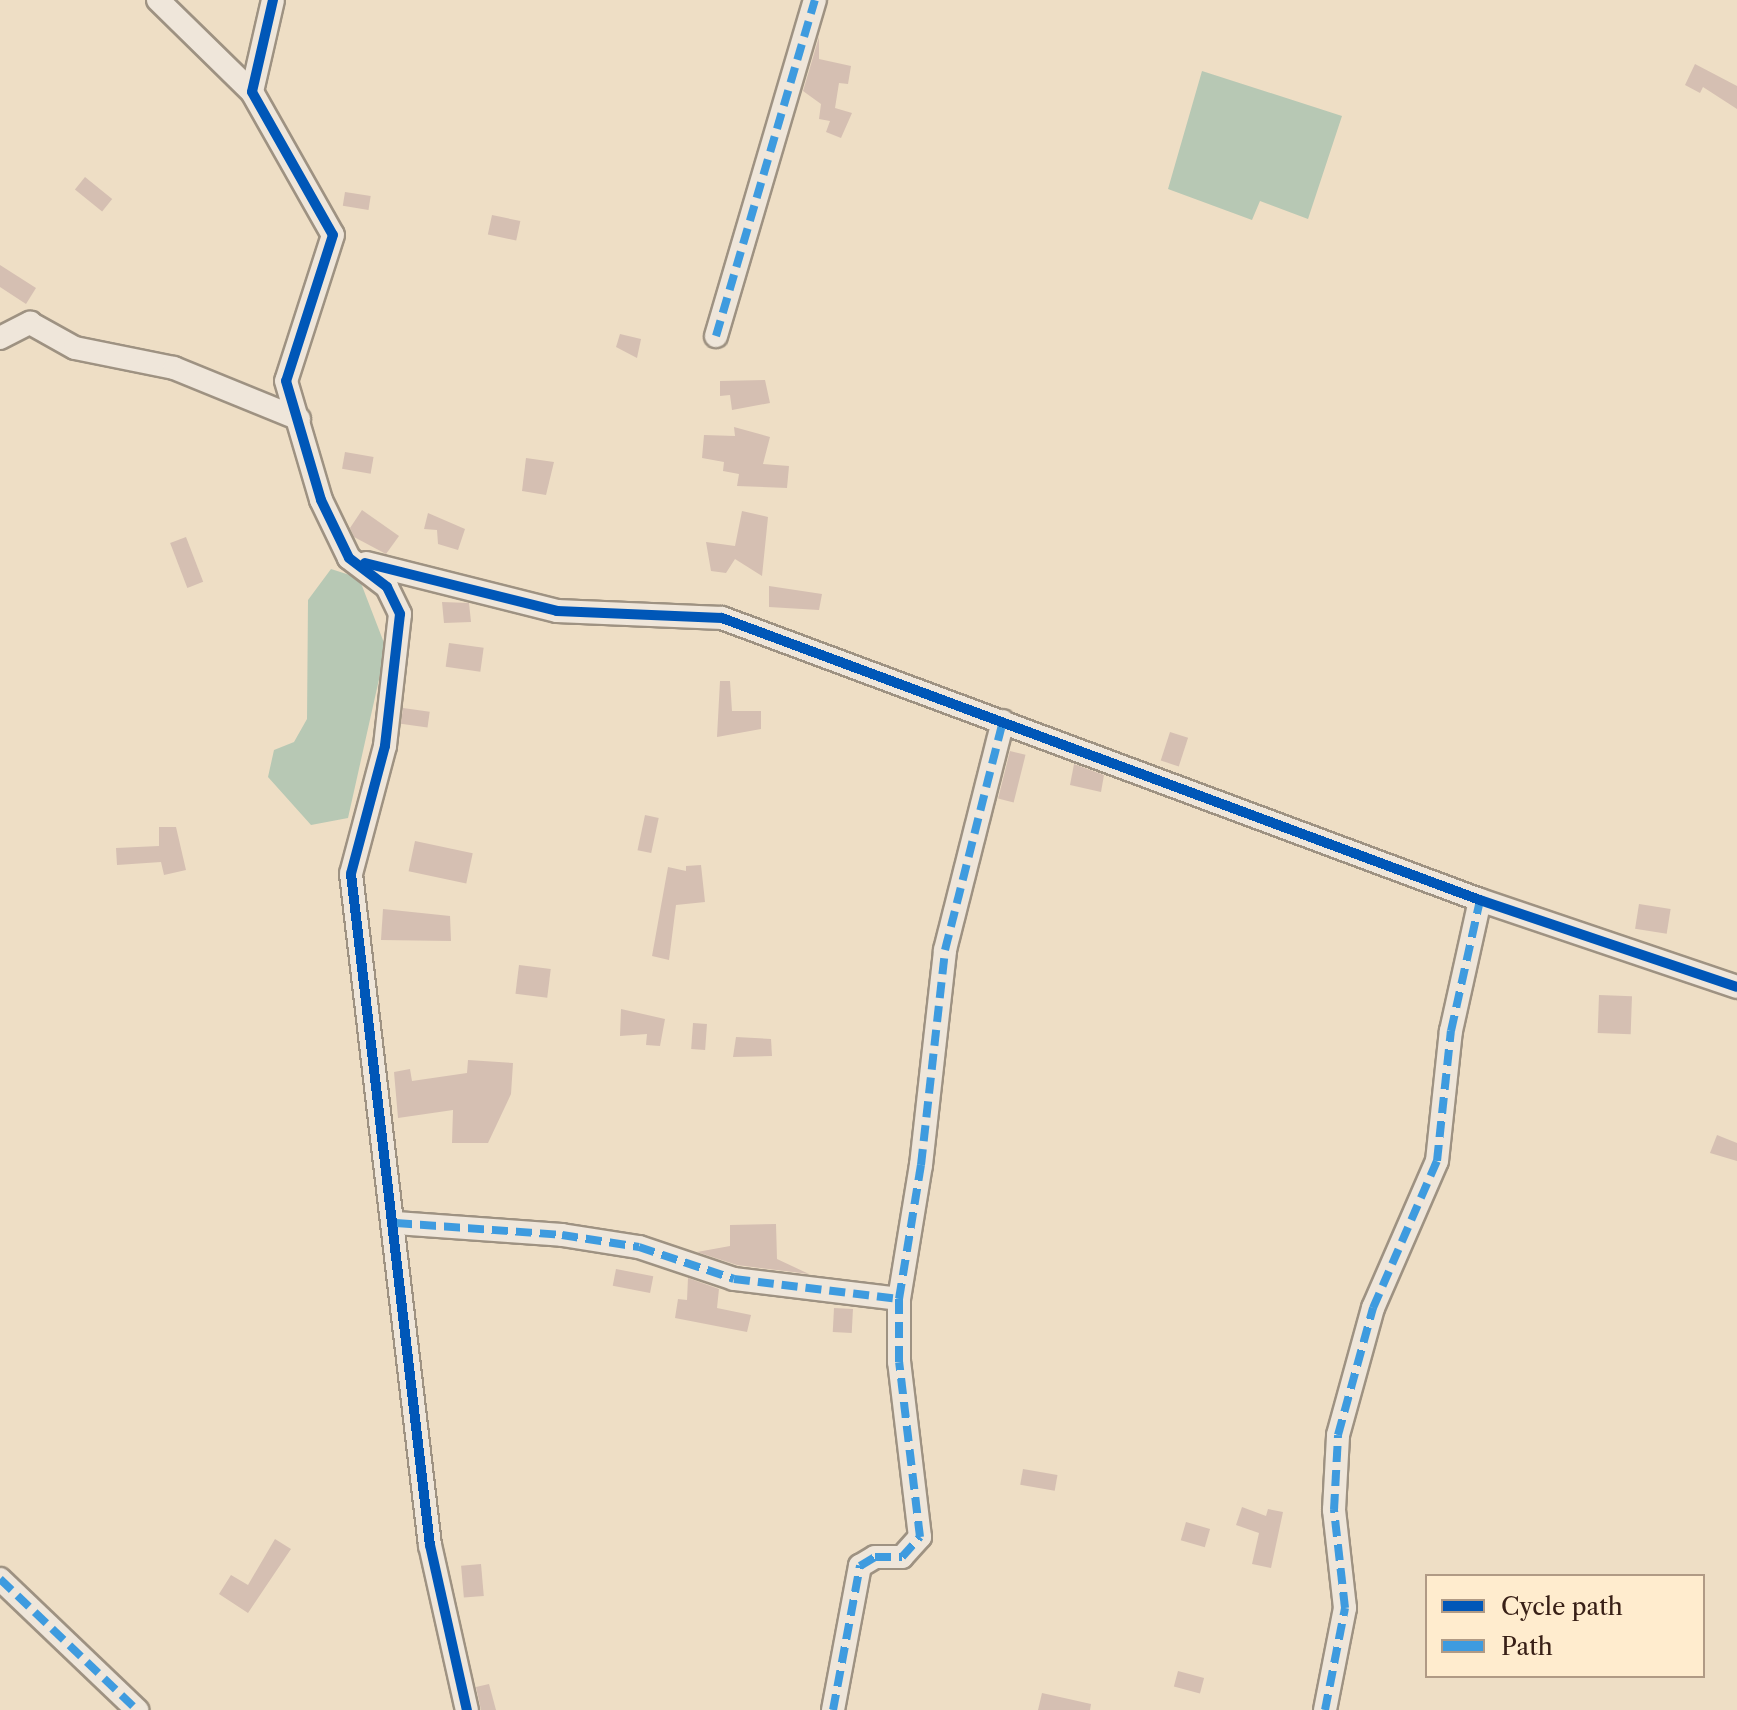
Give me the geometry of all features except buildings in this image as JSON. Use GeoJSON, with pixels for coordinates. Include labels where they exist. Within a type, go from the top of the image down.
{"type":"FeatureCollection","features":[{"type":"Feature","properties":{"kind":"street"},"geometry":{"type":"LineString","coordinates":[[158,0],[252,92],[333,235],[286,381],[321,500],[349,558],[387,587],[400,614],[385,746],[351,874],[396,1223],[430,1545],[467,1710]]}},
{"type":"Feature","properties":{"kind":"street"},"geometry":{"type":"LineString","coordinates":[[252,92],[273,0]]}},
{"type":"Feature","properties":{"kind":"street"},"geometry":{"type":"LineString","coordinates":[[716,336],[815,0]]}},
{"type":"Feature","properties":{"kind":"street"},"geometry":{"type":"LineString","coordinates":[[0,338],[30,323],[75,348],[174,368],[299,419]]}},
{"type":"Feature","properties":{"kind":"street"},"geometry":{"type":"LineString","coordinates":[[349,558],[512,603],[722,618],[1480,900],[1737,987]]}},
{"type":"Feature","properties":{"kind":"street"},"geometry":{"type":"LineString","coordinates":[[833,1710],[860,1566],[875,1557],[902,1557],[920,1537],[899,1362],[899,1299],[921,1165],[945,950],[1003,721]]}},
{"type":"Feature","properties":{"kind":"street"},"geometry":{"type":"LineString","coordinates":[[1325,1710],[1345,1608],[1334,1510],[1338,1435],[1373,1308],[1437,1161],[1451,1031],[1480,900]]}},
{"type":"Feature","properties":{"kind":"street"},"geometry":{"type":"LineString","coordinates":[[396,1223],[562,1235],[639,1247],[734,1279],[899,1299]]}},
{"type":"Feature","properties":{"kind":"street"},"geometry":{"type":"LineString","coordinates":[[0,1579],[137,1710]]}},
{"type":"Feature","properties":{"kind":"shaded area"},"geometry":{"type":"Polygon","coordinates":[[[1202,71],[1342,116],[1308,219],[1260,201],[1252,220],[1168,189],[1202,71]]]}},
{"type":"Feature","properties":{"kind":"shaded area"},"geometry":{"type":"Polygon","coordinates":[[[331,569],[359,578],[386,648],[348,818],[311,825],[268,777],[274,750],[294,742],[307,719],[308,600],[331,569]]]}},
{"type":"Feature","properties":{"kind":"marked path"},"geometry":{"type":"LineString","coordinates":[[716,336],[815,0]]}},
{"type":"Feature","properties":{"kind":"marked path"},"geometry":{"type":"LineString","coordinates":[[833,1710],[860,1566],[875,1557],[902,1557],[920,1537],[899,1362],[899,1299],[921,1165],[945,950],[1003,721]]}},
{"type":"Feature","properties":{"kind":"marked path"},"geometry":{"type":"LineString","coordinates":[[1325,1710],[1345,1608],[1334,1510],[1338,1435],[1373,1308],[1437,1161],[1451,1031],[1480,900]]}},
{"type":"Feature","properties":{"kind":"marked path"},"geometry":{"type":"LineString","coordinates":[[396,1223],[562,1235],[639,1247],[734,1279],[899,1299]]}},
{"type":"Feature","properties":{"kind":"marked path"},"geometry":{"type":"LineString","coordinates":[[0,1579],[137,1710]]}},
{"type":"Feature","properties":{"kind":"cycle path"},"geometry":{"type":"LineString","coordinates":[[273,0],[252,92],[333,235],[286,381],[321,500],[349,558],[387,587],[400,614],[385,746],[351,874],[430,1545],[467,1710]]}},
{"type":"Feature","properties":{"kind":"cycle path"},"geometry":{"type":"LineString","coordinates":[[365,563],[557,611],[722,618],[1480,900],[1737,987]]}}]}
